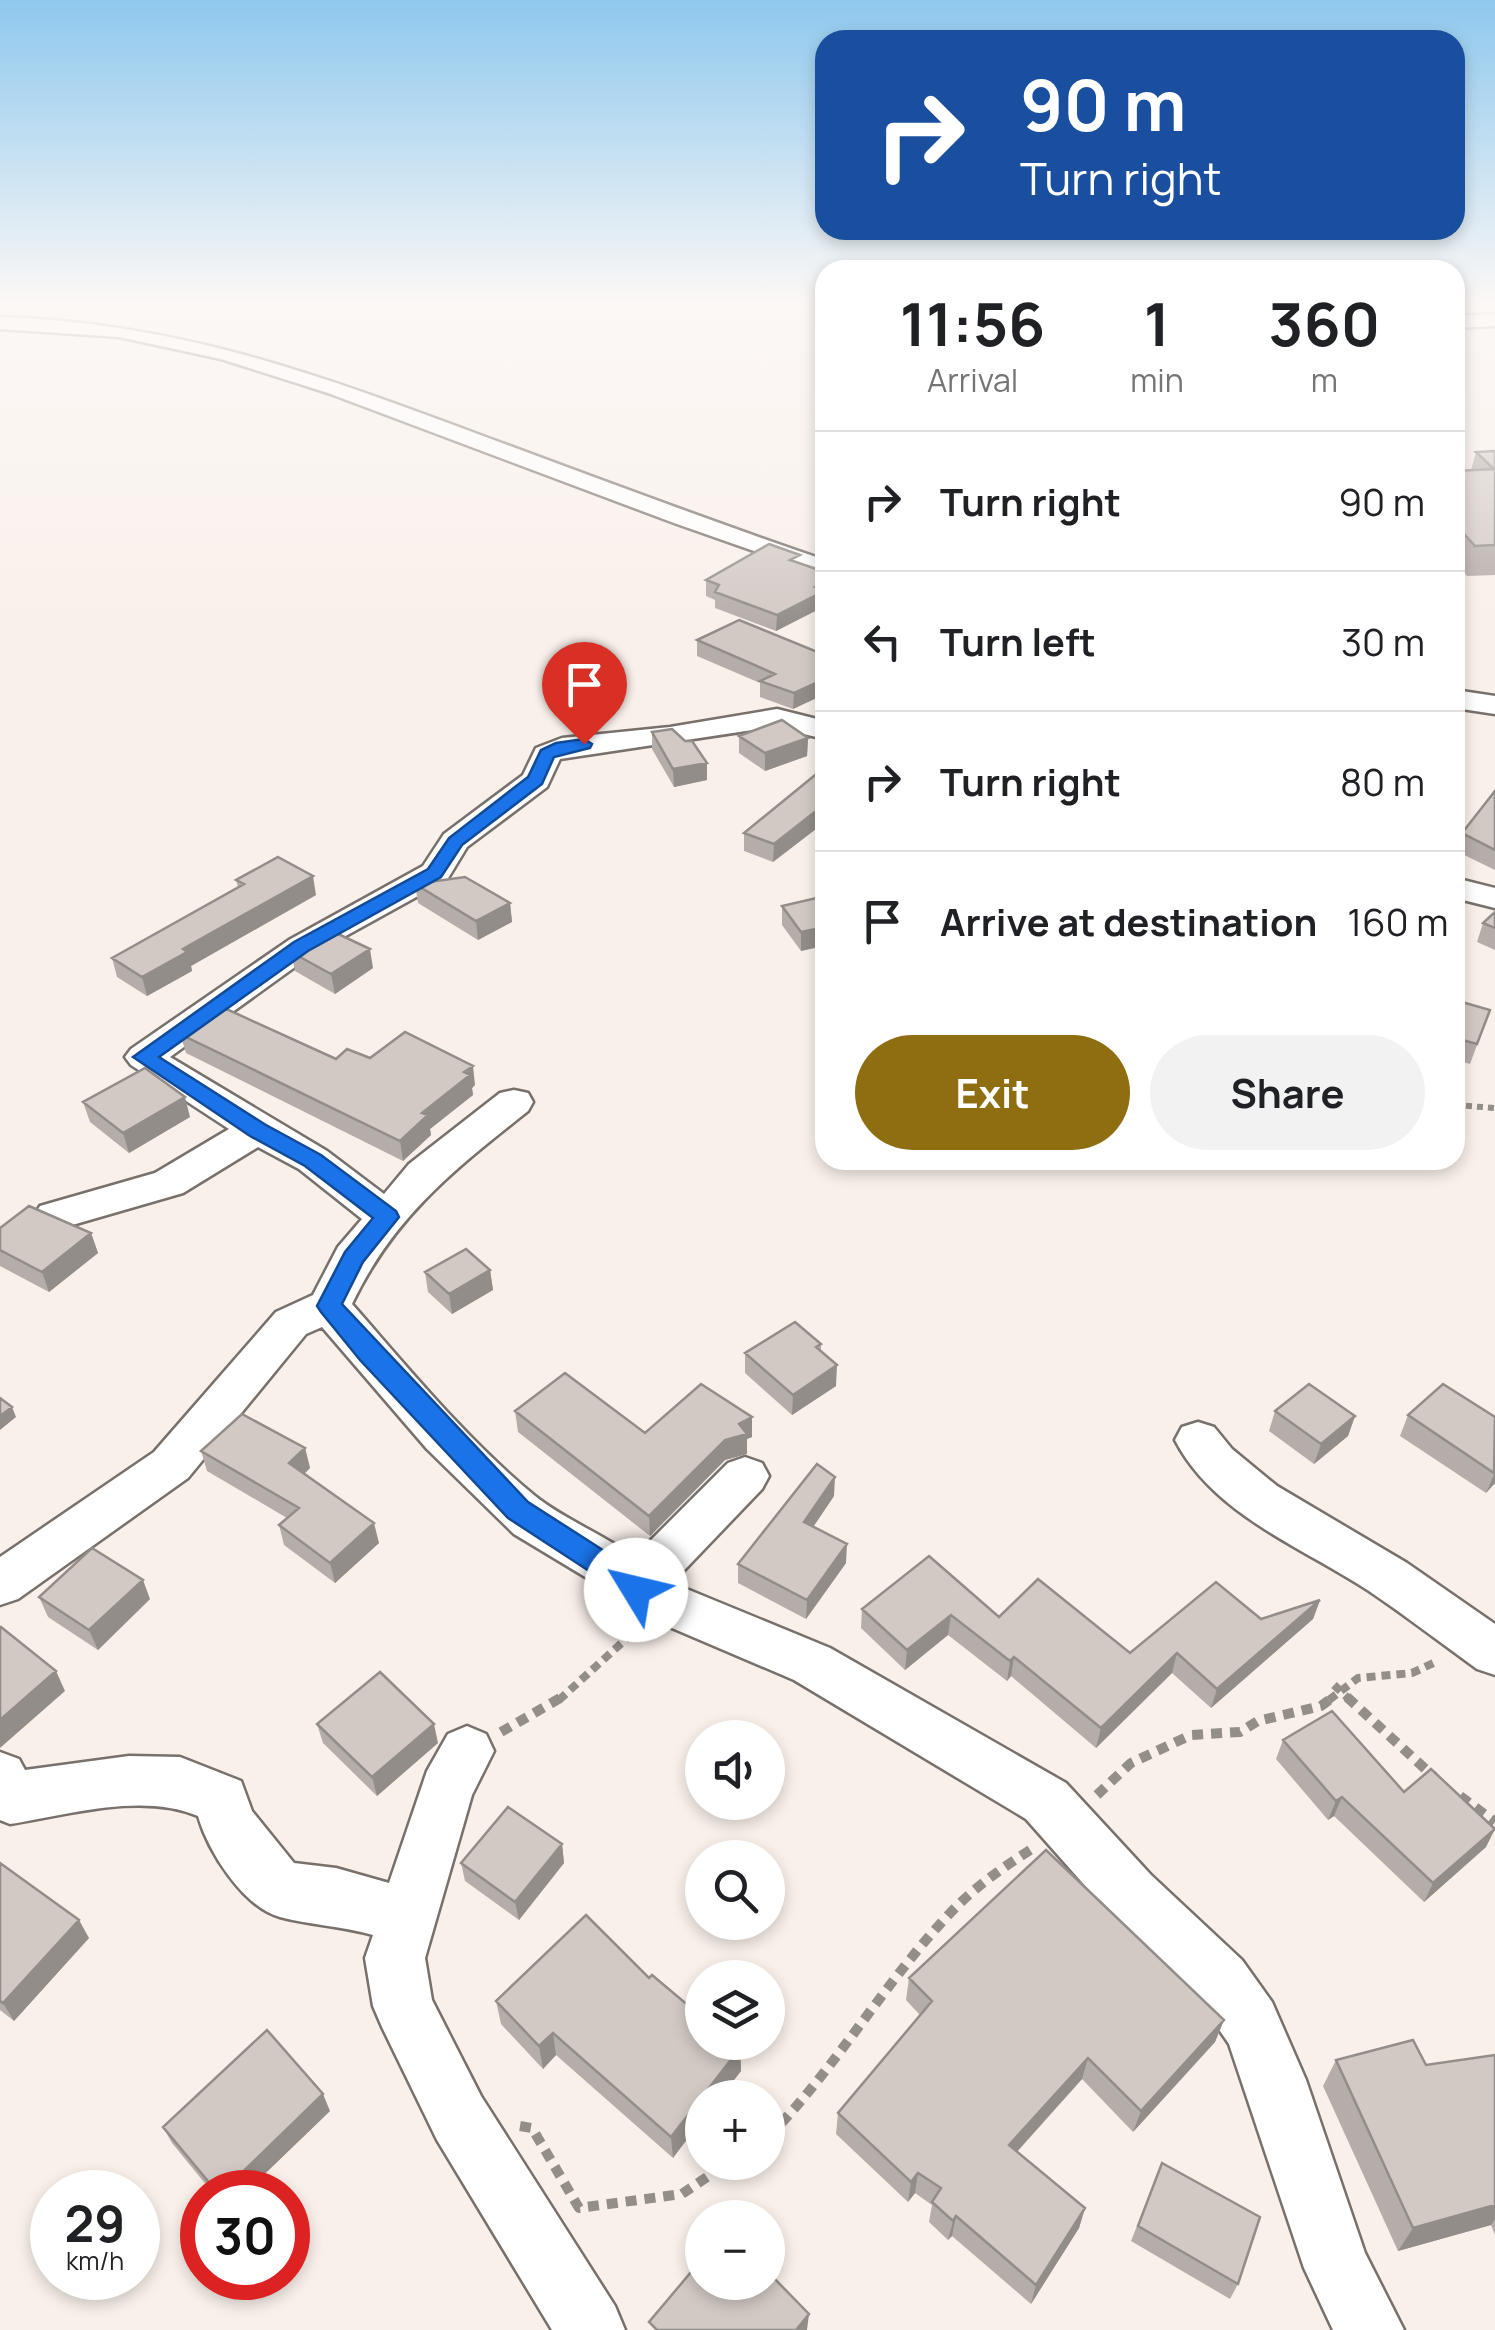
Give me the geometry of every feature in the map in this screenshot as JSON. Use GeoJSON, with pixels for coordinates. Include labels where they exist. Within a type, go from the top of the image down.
{"type":"FeatureCollection","features":[{"type":"Feature","properties":{"kind":"street"},"geometry":{"type":"LineString","coordinates":[[402,414],[676,518],[815,565]]}},
{"type":"Feature","properties":{"kind":"street"},"geometry":{"type":"LineString","coordinates":[[1465,700],[1495,705]]}},
{"type":"Feature","properties":{"kind":"street"},"geometry":{"type":"LineString","coordinates":[[387,1217],[313,1160],[258,1130],[144,1057],[301,946],[435,873],[455,842],[536,780],[547,754],[562,747],[670,736],[777,718],[815,728]]}},
{"type":"Feature","properties":{"kind":"street"},"geometry":{"type":"LineString","coordinates":[[1465,890],[1495,898]]}},
{"type":"Feature","properties":{"kind":"street"},"geometry":{"type":"LineString","coordinates":[[0,1584],[171,1465],[291,1323],[330,1306],[354,1258],[424,1174],[514,1102]]}},
{"type":"Feature","properties":{"kind":"street"},"geometry":{"type":"LineString","coordinates":[[55,1216],[170,1183],[204,1158],[258,1130]]}},
{"type":"Feature","properties":{"kind":"street"},"geometry":{"type":"LineString","coordinates":[[330,1306],[381,1366],[518,1510],[620,1572],[650,1597],[812,1664],[1046,1801],[1220,1981],[1251,2023],[1337,2268],[1370,2330]]}},
{"type":"Feature","properties":{"kind":"street"},"geometry":{"type":"LineString","coordinates":[[1198,1440],[1214,1464],[1240,1486],[1390,1578],[1474,1653]]}},
{"type":"Feature","properties":{"kind":"street"},"geometry":{"type":"LineString","coordinates":[[650,1597],[678,1540],[744,1476]]}},
{"type":"Feature","properties":{"kind":"street"},"geometry":{"type":"LineString","coordinates":[[466,1751],[446,1789],[395,1958],[403,2006],[459,2118],[591,2330]]}},
{"type":"Feature","properties":{"kind":"street"},"geometry":{"type":"LineString","coordinates":[[0,1777],[10,1798],[129,1781],[180,1782],[221,1800],[228,1824],[256,1864],[280,1889],[336,1896],[406,1916]]}},
{"type":"Feature","properties":{"kind":"path"},"geometry":{"type":"LineString","coordinates":[[1465,1106],[1495,1108]]}},
{"type":"Feature","properties":{"kind":"path"},"geometry":{"type":"LineString","coordinates":[[466,1751],[559,1700],[650,1597]]}},
{"type":"Feature","properties":{"kind":"path"},"geometry":{"type":"LineString","coordinates":[[785,2120],[822,2080],[925,1937],[1013,1859],[1070,1829],[1106,1785],[1130,1764],[1191,1735],[1240,1732],[1258,1721],[1322,1706],[1337,1689],[1358,1678],[1412,1673],[1474,1653]]}},
{"type":"Feature","properties":{"kind":"path"},"geometry":{"type":"LineString","coordinates":[[1337,1689],[1416,1764],[1495,1822]]}},
{"type":"Feature","properties":{"kind":"path"},"geometry":{"type":"LineString","coordinates":[[459,2118],[532,2128],[580,2208],[682,2194],[703,2180]]}},
{"type":"Feature","properties":{"kind":"building"},"geometry":{"type":"Polygon","coordinates":[[[1495,451],[1495,545],[1475,546],[1465,535],[1465,470],[1494,469],[1476,452],[1495,451]]]}},
{"type":"Feature","properties":{"kind":"building"},"geometry":{"type":"Polygon","coordinates":[[[769,544],[800,555],[790,560],[815,569],[815,596],[777,615],[715,592],[719,585],[706,580],[769,544]]]}},
{"type":"Feature","properties":{"kind":"building"},"geometry":{"type":"Polygon","coordinates":[[[739,620],[815,651],[815,684],[794,693],[760,681],[775,674],[697,640],[739,620]]]}},
{"type":"Feature","properties":{"kind":"building"},"geometry":{"type":"Polygon","coordinates":[[[782,720],[808,738],[765,753],[739,736],[782,720]]]}},
{"type":"Feature","properties":{"kind":"building"},"geometry":{"type":"Polygon","coordinates":[[[672,729],[685,741],[692,741],[707,763],[673,769],[652,732],[672,729]]]}},
{"type":"Feature","properties":{"kind":"building"},"geometry":{"type":"Polygon","coordinates":[[[815,775],[815,812],[774,844],[744,833],[815,775]]]}},
{"type":"Feature","properties":{"kind":"building"},"geometry":{"type":"Polygon","coordinates":[[[1495,791],[1495,850],[1465,835],[1465,829],[1495,791]]]}},
{"type":"Feature","properties":{"kind":"building"},"geometry":{"type":"Polygon","coordinates":[[[278,857],[313,876],[183,949],[187,952],[142,977],[112,958],[244,884],[236,880],[278,857]]]}},
{"type":"Feature","properties":{"kind":"building"},"geometry":{"type":"Polygon","coordinates":[[[465,877],[510,903],[476,921],[415,884],[465,877]]]}},
{"type":"Feature","properties":{"kind":"building"},"geometry":{"type":"Polygon","coordinates":[[[815,898],[815,929],[801,932],[782,906],[815,898]]]}},
{"type":"Feature","properties":{"kind":"building"},"geometry":{"type":"Polygon","coordinates":[[[1495,912],[1495,928],[1483,923],[1495,912]]]}},
{"type":"Feature","properties":{"kind":"building"},"geometry":{"type":"Polygon","coordinates":[[[334,932],[370,949],[331,974],[291,952],[319,934],[334,932]]]}},
{"type":"Feature","properties":{"kind":"building"},"geometry":{"type":"Polygon","coordinates":[[[1465,1003],[1490,1010],[1477,1044],[1465,1041],[1465,1003]]]}},
{"type":"Feature","properties":{"kind":"building"},"geometry":{"type":"Polygon","coordinates":[[[222,1007],[336,1059],[347,1049],[370,1058],[405,1032],[473,1066],[464,1072],[470,1075],[422,1113],[428,1115],[400,1141],[180,1034],[222,1007]]]}},
{"type":"Feature","properties":{"kind":"building"},"geometry":{"type":"Polygon","coordinates":[[[145,1068],[185,1097],[123,1133],[83,1102],[145,1068]]]}},
{"type":"Feature","properties":{"kind":"building"},"geometry":{"type":"Polygon","coordinates":[[[29,1206],[91,1233],[42,1272],[0,1250],[0,1228],[29,1206]]]}},
{"type":"Feature","properties":{"kind":"building"},"geometry":{"type":"Polygon","coordinates":[[[466,1249],[490,1270],[449,1294],[425,1272],[466,1249]]]}},
{"type":"Feature","properties":{"kind":"building"},"geometry":{"type":"Polygon","coordinates":[[[795,1322],[821,1344],[816,1347],[837,1365],[793,1395],[745,1353],[795,1322]]]}},
{"type":"Feature","properties":{"kind":"building"},"geometry":{"type":"Polygon","coordinates":[[[565,1373],[645,1433],[701,1384],[752,1417],[739,1424],[747,1434],[725,1440],[649,1516],[515,1411],[565,1373]]]}},
{"type":"Feature","properties":{"kind":"building"},"geometry":{"type":"Polygon","coordinates":[[[1309,1384],[1355,1416],[1321,1444],[1275,1411],[1309,1384]]]}},
{"type":"Feature","properties":{"kind":"building"},"geometry":{"type":"Polygon","coordinates":[[[1443,1384],[1495,1417],[1494,1473],[1408,1415],[1443,1384]]]}},
{"type":"Feature","properties":{"kind":"building"},"geometry":{"type":"Polygon","coordinates":[[[0,1398],[12,1407],[0,1416],[0,1398]]]}},
{"type":"Feature","properties":{"kind":"building"},"geometry":{"type":"Polygon","coordinates":[[[242,1414],[305,1448],[289,1463],[374,1523],[330,1563],[279,1525],[299,1508],[201,1451],[242,1414]]]}},
{"type":"Feature","properties":{"kind":"building"},"geometry":{"type":"Polygon","coordinates":[[[817,1464],[835,1477],[804,1522],[847,1544],[807,1600],[738,1564],[817,1464]]]}},
{"type":"Feature","properties":{"kind":"building"},"geometry":{"type":"Polygon","coordinates":[[[92,1548],[143,1580],[89,1630],[39,1597],[92,1548]]]}},
{"type":"Feature","properties":{"kind":"building"},"geometry":{"type":"Polygon","coordinates":[[[929,1556],[999,1617],[1038,1579],[1130,1653],[1216,1582],[1261,1619],[1320,1600],[1217,1689],[1177,1653],[1101,1728],[1014,1657],[1010,1661],[951,1615],[907,1650],[862,1609],[929,1556]]]}},
{"type":"Feature","properties":{"kind":"building"},"geometry":{"type":"Polygon","coordinates":[[[0,1628],[56,1671],[0,1720],[0,1628]]]}},
{"type":"Feature","properties":{"kind":"building"},"geometry":{"type":"Polygon","coordinates":[[[380,1672],[434,1724],[372,1777],[317,1724],[380,1672]]]}},
{"type":"Feature","properties":{"kind":"building"},"geometry":{"type":"Polygon","coordinates":[[[1332,1711],[1404,1792],[1431,1769],[1495,1829],[1433,1883],[1342,1797],[1336,1801],[1283,1740],[1332,1711]]]}},
{"type":"Feature","properties":{"kind":"building"},"geometry":{"type":"Polygon","coordinates":[[[508,1807],[562,1844],[515,1902],[461,1863],[508,1807]]]}},
{"type":"Feature","properties":{"kind":"building"},"geometry":{"type":"Polygon","coordinates":[[[1046,1850],[1224,2020],[1141,2111],[1088,2058],[1009,2145],[1085,2208],[1036,2285],[956,2216],[953,2221],[932,2202],[941,2188],[918,2173],[911,2182],[838,2113],[932,2001],[909,1978],[1046,1850]]]}},
{"type":"Feature","properties":{"kind":"building"},"geometry":{"type":"Polygon","coordinates":[[[0,1863],[79,1920],[3,2003],[0,2001],[0,1863]]]}},
{"type":"Feature","properties":{"kind":"building"},"geometry":{"type":"Polygon","coordinates":[[[586,1915],[649,1978],[652,1975],[685,2003],[685,2060],[731,2060],[715,2080],[685,2080],[685,2119],[671,2137],[553,2033],[539,2046],[496,2001],[586,1915]]]}},
{"type":"Feature","properties":{"kind":"building"},"geometry":{"type":"Polygon","coordinates":[[[267,2030],[323,2094],[245,2170],[199,2170],[163,2127],[267,2030]]]}},
{"type":"Feature","properties":{"kind":"building"},"geometry":{"type":"Polygon","coordinates":[[[1413,2040],[1426,2065],[1495,2055],[1495,2205],[1413,2228],[1336,2060],[1413,2040]]]}},
{"type":"Feature","properties":{"kind":"building"},"geometry":{"type":"Polygon","coordinates":[[[1162,2163],[1260,2217],[1238,2284],[1138,2226],[1162,2163]]]}},
{"type":"Feature","properties":{"kind":"building"},"geometry":{"type":"Polygon","coordinates":[[[685,2279],[685,2300],[785,2300],[785,2289],[809,2314],[796,2330],[657,2330],[649,2322],[685,2279]]]}},
{"type":"Feature","properties":{"kind":"route"},"geometry":{"type":"LineString","coordinates":[[584,744],[547,754],[536,780],[455,842],[435,873],[301,946],[144,1057],[258,1130],[313,1160],[387,1217],[354,1258],[330,1306],[369,1353],[518,1510],[620,1572],[636,1590]]}}]}
